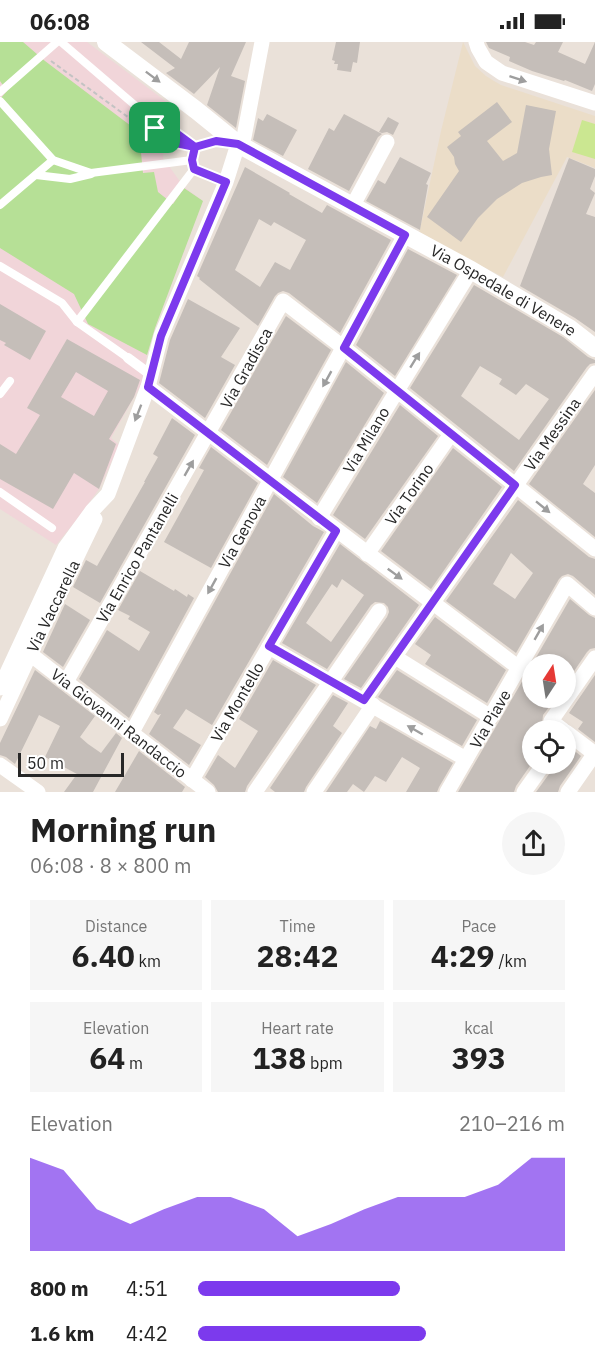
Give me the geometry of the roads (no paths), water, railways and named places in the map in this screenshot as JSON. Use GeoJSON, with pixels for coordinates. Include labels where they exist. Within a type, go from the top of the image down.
{"type":"FeatureCollection","features":[{"type":"Feature","properties":{"kind":"street","name":"Via Ospedale di Venere"},"geometry":{"type":"LineString","coordinates":[[106,42],[238,144],[471,270],[569,328],[595,348]]}},
{"type":"Feature","properties":{"kind":"street","name":"Via Vaccarella"},"geometry":{"type":"LineString","coordinates":[[0,719],[108,494],[150,381],[161,336],[226,182],[238,144],[244,137],[262,42]]}},
{"type":"Feature","properties":{"kind":"street"},"geometry":{"type":"LineString","coordinates":[[476,42],[486,62],[502,73],[595,103]]}},
{"type":"Feature","properties":{"kind":"street"},"geometry":{"type":"LineString","coordinates":[[352,207],[387,142]]}},
{"type":"Feature","properties":{"kind":"street","name":"Via Genova"},"geometry":{"type":"LineString","coordinates":[[131,734],[405,235]]}},
{"type":"Feature","properties":{"kind":"street","name":"Via Milano"},"geometry":{"type":"LineString","coordinates":[[319,518],[471,270]]}},
{"type":"Feature","properties":{"kind":"street","name":"Via Gradisca"},"geometry":{"type":"LineString","coordinates":[[208,434],[283,302],[344,348]]}},
{"type":"Feature","properties":{"kind":"street"},"geometry":{"type":"LineString","coordinates":[[344,348],[595,549]]}},
{"type":"Feature","properties":{"kind":"street"},"geometry":{"type":"LineString","coordinates":[[128,358],[208,434],[519,668]]}},
{"type":"Feature","properties":{"kind":"street","name":"Via Messina"},"geometry":{"type":"LineString","coordinates":[[314,792],[395,657],[595,373]]}},
{"type":"Feature","properties":{"kind":"street","name":"Via Enrico Pantanelli"},"geometry":{"type":"LineString","coordinates":[[66,682],[208,434]]}},
{"type":"Feature","properties":{"kind":"street","name":"Via Torino"},"geometry":{"type":"LineString","coordinates":[[367,554],[451,434]]}},
{"type":"Feature","properties":{"kind":"street","name":"Via Vaccarella"},"geometry":{"type":"LineString","coordinates":[[0,688],[65,548],[92,511],[108,494]]}},
{"type":"Feature","properties":{"kind":"street","name":"Via Montello"},"geometry":{"type":"LineString","coordinates":[[192,780],[336,531]]}},
{"type":"Feature","properties":{"kind":"street","name":"Via Piave"},"geometry":{"type":"LineString","coordinates":[[447,792],[567,584],[595,608]]}},
{"type":"Feature","properties":{"kind":"street"},"geometry":{"type":"LineString","coordinates":[[255,792],[379,611]]}},
{"type":"Feature","properties":{"kind":"street"},"geometry":{"type":"LineString","coordinates":[[269,646],[466,759]]}},
{"type":"Feature","properties":{"kind":"street","name":"Via Giovanni Randaccio"},"geometry":{"type":"LineString","coordinates":[[30,654],[208,792]]}},
{"type":"Feature","properties":{"kind":"street"},"geometry":{"type":"LineString","coordinates":[[395,657],[491,717]]}},
{"type":"Feature","properties":{"kind":"street"},"geometry":{"type":"LineString","coordinates":[[552,720],[595,658]]}},
{"type":"Feature","properties":{"kind":"street"},"geometry":{"type":"LineString","coordinates":[[568,792],[595,753],[576,740]]}},
{"type":"Feature","properties":{"kind":"street"},"geometry":{"type":"LineString","coordinates":[[0,765],[38,792]]}},
{"type":"Feature","properties":{"kind":"street"},"geometry":{"type":"LineString","coordinates":[[524,792],[537,774]]}},
{"type":"Feature","properties":{"kind":"lane"},"geometry":{"type":"LineString","coordinates":[[0,92],[59,42],[151,119],[155,128],[176,143],[195,147],[216,141],[238,144]]}},
{"type":"Feature","properties":{"kind":"lane"},"geometry":{"type":"LineString","coordinates":[[0,101],[53,160],[91,173]]}},
{"type":"Feature","properties":{"kind":"lane"},"geometry":{"type":"LineString","coordinates":[[77,322],[193,164],[195,147]]}},
{"type":"Feature","properties":{"kind":"lane"},"geometry":{"type":"LineString","coordinates":[[0,205],[53,160]]}},
{"type":"Feature","properties":{"kind":"lane"},"geometry":{"type":"LineString","coordinates":[[36,175],[70,179],[91,173],[193,164],[226,182]]}},
{"type":"Feature","properties":{"kind":"lane"},"geometry":{"type":"LineString","coordinates":[[0,266],[62,303],[77,322],[128,358]]}},
{"type":"Feature","properties":{"kind":"lane"},"geometry":{"type":"LineString","coordinates":[[0,394],[10,381]]}},
{"type":"Feature","properties":{"kind":"lane"},"geometry":{"type":"LineString","coordinates":[[0,492],[52,528]]}}]}
